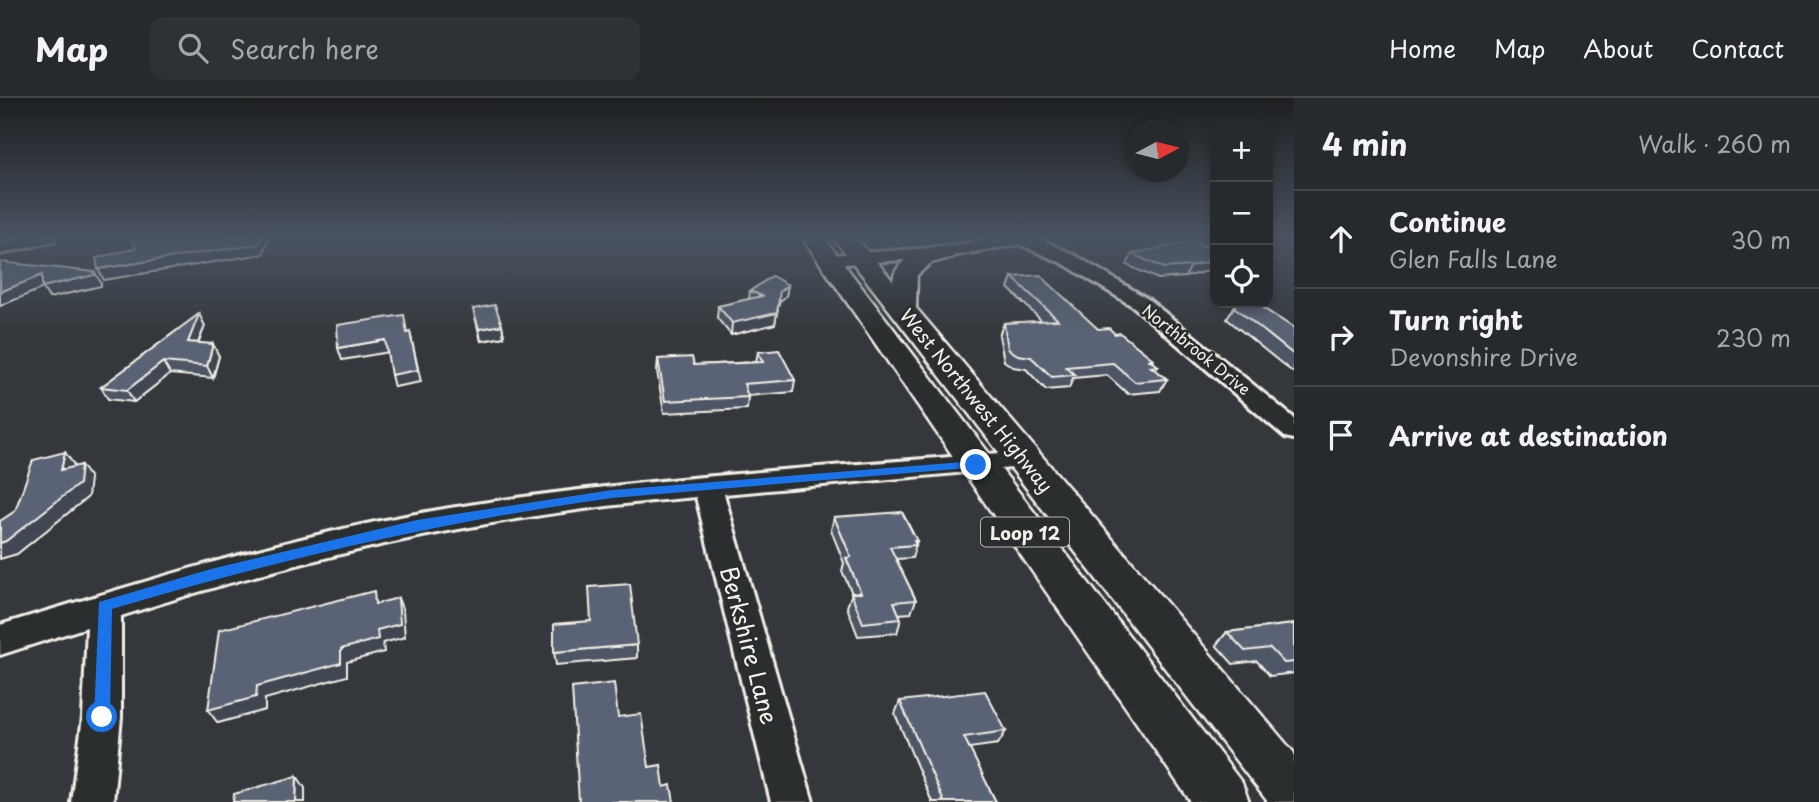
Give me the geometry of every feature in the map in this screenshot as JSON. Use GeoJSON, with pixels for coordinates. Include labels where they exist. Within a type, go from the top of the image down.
{"type":"FeatureCollection","features":[{"type":"Feature","properties":{"kind":"main road","name":"West Northwest Highway"},"geometry":{"type":"LineString","coordinates":[[851,270],[976,465],[1223,802]]}},
{"type":"Feature","properties":{"kind":"main road","name":"West Northwest Highway"},"geometry":{"type":"LineString","coordinates":[[861,270],[904,310],[1294,793]]}},
{"type":"Feature","properties":{"kind":"main road"},"geometry":{"type":"LineString","coordinates":[[904,310],[905,273],[909,270]]}},
{"type":"Feature","properties":{"kind":"street","name":"Northbrook Drive"},"geometry":{"type":"LineString","coordinates":[[1086,270],[1141,303],[1294,431]]}},
{"type":"Feature","properties":{"kind":"street"},"geometry":{"type":"LineString","coordinates":[[0,639],[104,606],[291,554],[447,519],[612,494],[1025,460]]}},
{"type":"Feature","properties":{"kind":"street","name":"Berkshire Lane"},"geometry":{"type":"LineString","coordinates":[[708,487],[792,802]]}},
{"type":"Feature","properties":{"kind":"street"},"geometry":{"type":"LineString","coordinates":[[92,802],[102,717],[104,606]]}},
{"type":"Feature","properties":{"kind":"building"},"geometry":{"type":"Polygon","coordinates":[[[0,270],[95,272],[95,275],[42,287],[42,275],[0,292],[0,270]]]}},
{"type":"Feature","properties":{"kind":"building"},"geometry":{"type":"Polygon","coordinates":[[[1040,275],[1098,329],[1109,328],[1115,334],[1120,333],[1153,359],[1149,360],[1158,366],[1151,367],[1167,379],[1135,382],[1113,363],[1066,367],[1075,375],[1052,377],[1031,357],[1018,355],[1008,349],[1004,323],[1058,320],[1012,277],[1040,275]]]}},
{"type":"Feature","properties":{"kind":"building"},"geometry":{"type":"Polygon","coordinates":[[[772,276],[788,285],[780,291],[777,313],[732,323],[718,306],[762,296],[750,291],[772,276]]]}},
{"type":"Feature","properties":{"kind":"building"},"geometry":{"type":"Polygon","coordinates":[[[495,305],[502,325],[479,329],[473,309],[495,305]]]}},
{"type":"Feature","properties":{"kind":"building"},"geometry":{"type":"Polygon","coordinates":[[[1235,308],[1263,308],[1294,328],[1294,355],[1235,308]]]}},
{"type":"Feature","properties":{"kind":"building"},"geometry":{"type":"Polygon","coordinates":[[[199,314],[188,342],[213,344],[207,366],[163,362],[127,390],[101,387],[199,314]]]}},
{"type":"Feature","properties":{"kind":"building"},"geometry":{"type":"Polygon","coordinates":[[[404,315],[418,370],[391,375],[385,340],[338,348],[337,325],[404,315]]]}},
{"type":"Feature","properties":{"kind":"building"},"geometry":{"type":"Polygon","coordinates":[[[779,350],[795,380],[744,384],[748,397],[665,401],[658,359],[692,357],[694,365],[763,362],[758,352],[779,350]]]}},
{"type":"Feature","properties":{"kind":"building"},"geometry":{"type":"Polygon","coordinates":[[[65,452],[61,470],[81,465],[79,484],[0,543],[0,521],[15,511],[33,460],[65,452]]]}},
{"type":"Feature","properties":{"kind":"building"},"geometry":{"type":"Polygon","coordinates":[[[902,512],[917,541],[914,541],[916,545],[890,547],[916,600],[894,602],[901,619],[863,623],[851,593],[861,593],[846,558],[851,557],[834,517],[902,512]]]}},
{"type":"Feature","properties":{"kind":"building"},"geometry":{"type":"Polygon","coordinates":[[[630,584],[637,645],[554,652],[554,624],[591,621],[589,587],[630,584]]]}},
{"type":"Feature","properties":{"kind":"building"},"geometry":{"type":"Polygon","coordinates":[[[374,591],[375,604],[398,598],[400,624],[377,630],[378,639],[341,649],[341,663],[257,686],[256,697],[208,710],[219,630],[374,591]]]}},
{"type":"Feature","properties":{"kind":"building"},"geometry":{"type":"Polygon","coordinates":[[[1294,624],[1294,662],[1284,663],[1270,648],[1245,651],[1227,632],[1294,624]]]}},
{"type":"Feature","properties":{"kind":"building"},"geometry":{"type":"Polygon","coordinates":[[[614,683],[618,717],[641,714],[649,767],[661,765],[664,787],[671,785],[674,802],[579,802],[572,688],[614,683]]]}},
{"type":"Feature","properties":{"kind":"building"},"geometry":{"type":"Polygon","coordinates":[[[985,691],[1006,731],[964,737],[996,802],[944,802],[900,701],[985,691]]]}},
{"type":"Feature","properties":{"kind":"building"},"geometry":{"type":"Polygon","coordinates":[[[297,776],[296,802],[233,802],[234,794],[297,776]]]}},
{"type":"Feature","properties":{"kind":"route"},"geometry":{"type":"LineString","coordinates":[[102,717],[104,606],[211,574],[447,519],[612,494],[976,465]]}}]}
